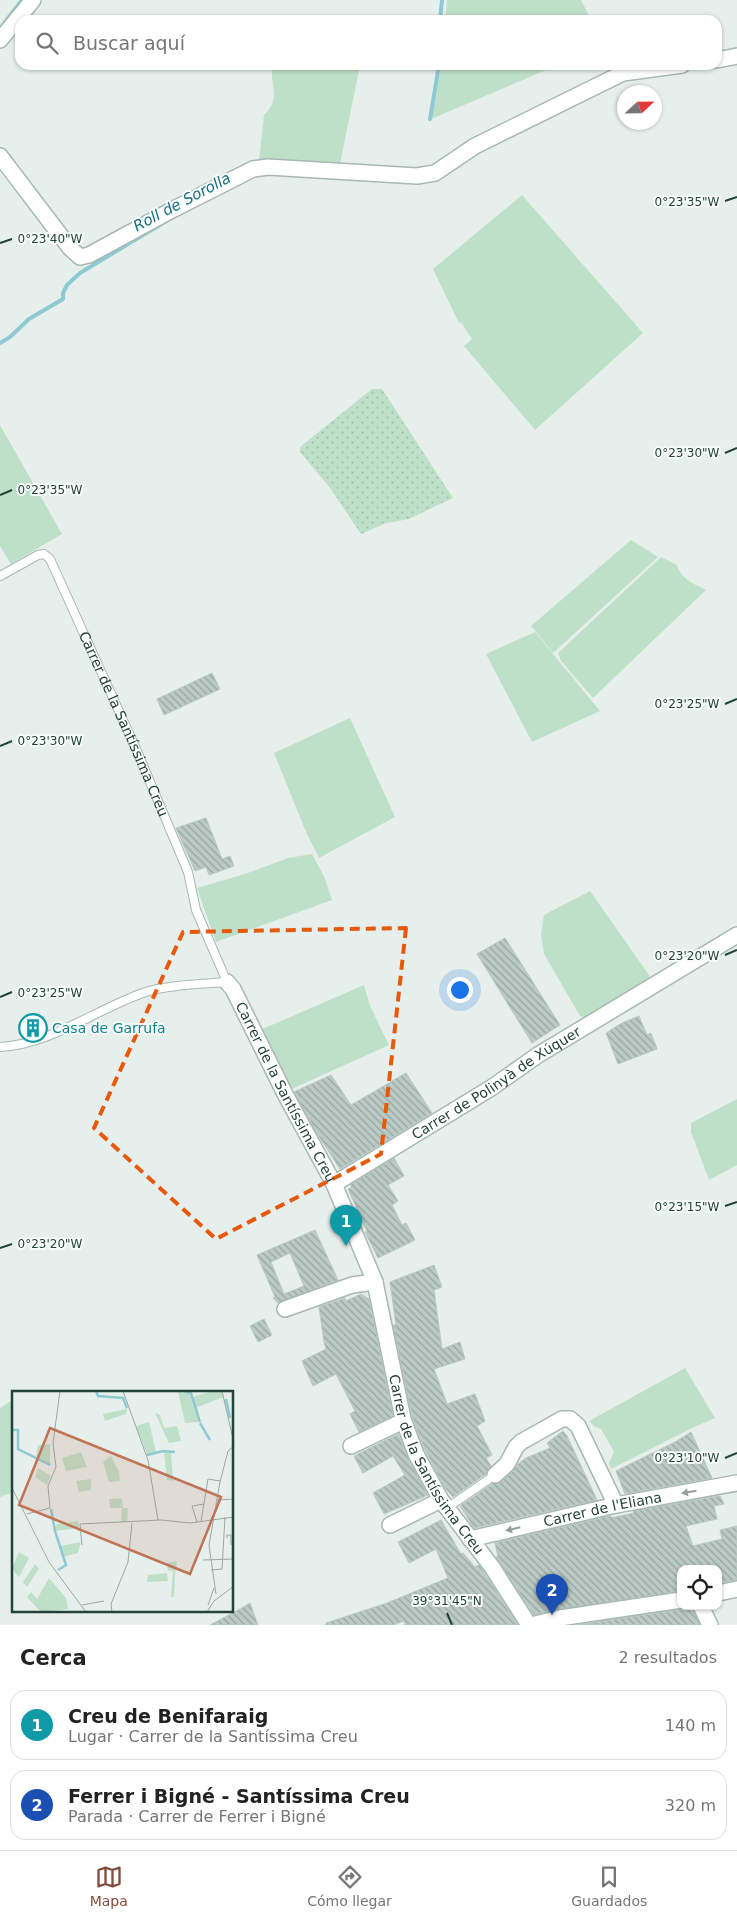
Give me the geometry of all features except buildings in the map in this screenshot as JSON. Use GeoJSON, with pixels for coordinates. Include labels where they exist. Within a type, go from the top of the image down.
{"type":"FeatureCollection","features":[{"type":"Feature","properties":{"kind":"street"},"geometry":{"type":"LineString","coordinates":[[20,15],[32,0]]}},
{"type":"Feature","properties":{"kind":"street"},"geometry":{"type":"LineString","coordinates":[[0,40],[15,21]]}},
{"type":"Feature","properties":{"kind":"street"},"geometry":{"type":"LineString","coordinates":[[722,59],[737,56]]}},
{"type":"Feature","properties":{"kind":"street"},"geometry":{"type":"LineString","coordinates":[[0,156],[70,248],[80,258],[253,169],[268,167],[417,176],[435,173],[475,146],[623,73],[645,70]]}},
{"type":"Feature","properties":{"kind":"street","name":"Carrer de Polinyà de Xúquer"},"geometry":{"type":"LineString","coordinates":[[334,1184],[491,1088],[538,1055],[737,936]]}},
{"type":"Feature","properties":{"kind":"street","name":"Carrer de la Santíssima Creu"},"geometry":{"type":"LineString","coordinates":[[227,982],[233,989],[285,1094],[334,1184],[375,1282],[404,1422],[422,1466],[444,1504],[492,1567],[530,1625]]}},
{"type":"Feature","properties":{"kind":"street"},"geometry":{"type":"LineString","coordinates":[[286,1309],[352,1285],[375,1282]]}},
{"type":"Feature","properties":{"kind":"street"},"geometry":{"type":"LineString","coordinates":[[495,1474],[507,1464],[516,1447],[521,1442],[560,1420],[570,1418],[578,1426],[616,1505]]}},
{"type":"Feature","properties":{"kind":"street"},"geometry":{"type":"LineString","coordinates":[[351,1446],[397,1424]]}},
{"type":"Feature","properties":{"kind":"street","name":"Carrer de l'Eliana"},"geometry":{"type":"LineString","coordinates":[[470,1540],[616,1505],[737,1483]]}},
{"type":"Feature","properties":{"kind":"street"},"geometry":{"type":"LineString","coordinates":[[390,1525],[444,1504]]}},
{"type":"Feature","properties":{"kind":"street"},"geometry":{"type":"LineString","coordinates":[[722,1592],[737,1589]]}},
{"type":"Feature","properties":{"kind":"street"},"geometry":{"type":"LineString","coordinates":[[530,1625],[560,1618],[677,1601]]}},
{"type":"Feature","properties":{"kind":"street"},"geometry":{"type":"LineString","coordinates":[[703,1610],[710,1625]]}},
{"type":"Feature","properties":{"kind":"lane","name":"Carrer de la Santíssima Creu"},"geometry":{"type":"LineString","coordinates":[[0,576],[38,555],[44,554],[50,559],[138,751],[188,872],[196,910],[227,982]]}},
{"type":"Feature","properties":{"kind":"lane"},"geometry":{"type":"LineString","coordinates":[[0,1047],[24,1044],[83,1021],[143,992],[227,982]]}},
{"type":"Feature","properties":{"kind":"lane"},"geometry":{"type":"LineString","coordinates":[[444,1504],[495,1474]]}},
{"type":"Feature","properties":{"kind":"highlighted area"},"geometry":{"type":"Polygon","coordinates":[[[406,928],[381,1154],[216,1239],[94,1128],[183,932],[406,928]]]}},
{"type":"Feature","properties":{"kind":"green space"},"geometry":{"type":"Polygon","coordinates":[[[447,0],[581,0],[588,15],[446,15],[447,0]]]}},
{"type":"Feature","properties":{"kind":"green space"},"geometry":{"type":"Polygon","coordinates":[[[272,70],[359,70],[340,164],[259,160],[264,115],[270,108],[274,96],[272,70]]]}},
{"type":"Feature","properties":{"kind":"green space"},"geometry":{"type":"Polygon","coordinates":[[[440,70],[546,70],[431,119],[440,70]]]}},
{"type":"Feature","properties":{"kind":"green space"},"geometry":{"type":"Polygon","coordinates":[[[522,195],[643,333],[535,430],[464,346],[472,339],[461,322],[459,323],[433,269],[522,195]]]}},
{"type":"Feature","properties":{"kind":"green space"},"geometry":{"type":"Polygon","coordinates":[[[372,389],[382,389],[453,498],[409,519],[386,523],[361,534],[330,488],[300,452],[300,447],[372,389]]]}},
{"type":"Feature","properties":{"kind":"green space"},"geometry":{"type":"Polygon","coordinates":[[[0,425],[62,534],[11,564],[0,546],[0,425]]]}},
{"type":"Feature","properties":{"kind":"green space"},"geometry":{"type":"Polygon","coordinates":[[[631,540],[658,557],[553,653],[531,626],[631,540]]]}},
{"type":"Feature","properties":{"kind":"green space"},"geometry":{"type":"Polygon","coordinates":[[[661,557],[677,565],[684,577],[706,590],[593,698],[561,661],[558,653],[661,557]]]}},
{"type":"Feature","properties":{"kind":"green space"},"geometry":{"type":"Polygon","coordinates":[[[535,632],[600,711],[532,742],[486,654],[535,632]]]}},
{"type":"Feature","properties":{"kind":"green space"},"geometry":{"type":"Polygon","coordinates":[[[350,718],[395,817],[319,858],[306,832],[274,753],[350,718]]]}},
{"type":"Feature","properties":{"kind":"green space"},"geometry":{"type":"Polygon","coordinates":[[[312,854],[324,876],[332,900],[216,942],[197,888],[245,874],[288,858],[312,854]]]}},
{"type":"Feature","properties":{"kind":"green space"},"geometry":{"type":"Polygon","coordinates":[[[590,891],[649,975],[650,980],[586,1018],[580,1016],[544,954],[541,935],[544,915],[590,891]]]}},
{"type":"Feature","properties":{"kind":"green space"},"geometry":{"type":"Polygon","coordinates":[[[364,985],[370,1006],[389,1045],[287,1091],[258,1031],[364,985]]]}},
{"type":"Feature","properties":{"kind":"green space"},"geometry":{"type":"Polygon","coordinates":[[[737,1099],[737,1165],[709,1180],[691,1132],[691,1123],[737,1099]]]}},
{"type":"Feature","properties":{"kind":"green space"},"geometry":{"type":"Polygon","coordinates":[[[685,1368],[715,1418],[611,1469],[609,1463],[614,1452],[601,1429],[595,1427],[589,1421],[685,1368]]]}},
{"type":"Feature","properties":{"kind":"green space"},"geometry":{"type":"Polygon","coordinates":[[[12,1400],[12,1493],[0,1497],[0,1408],[12,1400]]]}},
{"type":"Feature","properties":{"kind":"waterway"},"geometry":{"type":"LineString","coordinates":[[2,26],[22,0]]}},
{"type":"Feature","properties":{"kind":"waterway","name":"Roll de Sorolla"},"geometry":{"type":"LineString","coordinates":[[440,15],[442,0]]}},
{"type":"Feature","properties":{"kind":"waterway","name":"Roll de Sorolla"},"geometry":{"type":"LineString","coordinates":[[430,119],[438,70]]}},
{"type":"Feature","properties":{"kind":"waterway","name":"Roll de Sorolla"},"geometry":{"type":"LineString","coordinates":[[0,343],[10,337],[29,319],[63,299],[63,293],[67,285],[80,273],[163,223]]}},
{"type":"Feature","properties":{"kind":"place","name":"Casa de Garrufa"},"geometry":{"type":"Point","coordinates":[33,1028]}},
{"type":"Feature","properties":{"kind":"place","name":"Creu de Benifaraig"},"geometry":{"type":"Point","coordinates":[346,1246]}},
{"type":"Feature","properties":{"kind":"place","name":"Ferrer i Bigné - Santíssima Creu"},"geometry":{"type":"Point","coordinates":[552,1615]}}]}
